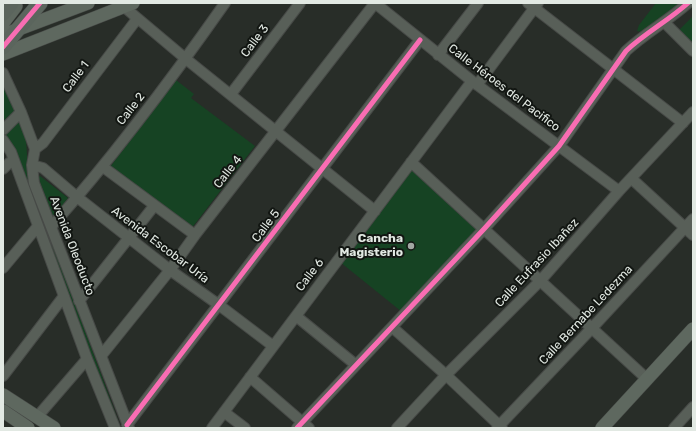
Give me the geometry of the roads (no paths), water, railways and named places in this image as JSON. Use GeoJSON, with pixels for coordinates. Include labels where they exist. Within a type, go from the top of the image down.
{"type":"FeatureCollection","features":[{"type":"Feature","properties":{"kind":"highway"},"geometry":{"type":"LineString","coordinates":[[3,13],[11,3]]}},
{"type":"Feature","properties":{"kind":"highway"},"geometry":{"type":"LineString","coordinates":[[3,47],[10,32],[40,3]]}},
{"type":"Feature","properties":{"kind":"main road"},"geometry":{"type":"LineString","coordinates":[[3,23],[18,3]]}},
{"type":"Feature","properties":{"kind":"main road"},"geometry":{"type":"LineString","coordinates":[[10,32],[32,3]]}},
{"type":"Feature","properties":{"kind":"main road"},"geometry":{"type":"LineString","coordinates":[[10,32],[88,3]]}},
{"type":"Feature","properties":{"kind":"main road"},"geometry":{"type":"LineString","coordinates":[[3,54],[128,5]]}},
{"type":"Feature","properties":{"kind":"main road"},"geometry":{"type":"LineString","coordinates":[[602,428],[693,329]]}},
{"type":"Feature","properties":{"kind":"main road"},"geometry":{"type":"LineString","coordinates":[[3,395],[54,428]]}},
{"type":"Feature","properties":{"kind":"main road"},"geometry":{"type":"LineString","coordinates":[[3,411],[28,428]]}},
{"type":"Feature","properties":{"kind":"street","name":"Calle 2"},"geometry":{"type":"LineString","coordinates":[[50,227],[102,167],[186,59],[225,3]]}},
{"type":"Feature","properties":{"kind":"street","name":"Calle 3"},"geometry":{"type":"LineString","coordinates":[[231,94],[300,3]]}},
{"type":"Feature","properties":{"kind":"street","name":"Calle Héroes del Pacifico"},"geometry":{"type":"LineString","coordinates":[[375,3],[438,55],[619,191]]}},
{"type":"Feature","properties":{"kind":"street","name":"Calle 4"},"geometry":{"type":"LineString","coordinates":[[101,356],[170,270],[195,235],[375,3]]}},
{"type":"Feature","properties":{"kind":"street"},"geometry":{"type":"LineString","coordinates":[[438,55],[478,3]]}},
{"type":"Feature","properties":{"kind":"street"},"geometry":{"type":"LineString","coordinates":[[250,377],[302,426],[356,365],[484,229],[559,146],[626,51],[638,40],[677,13],[688,3]]}},
{"type":"Feature","properties":{"kind":"street"},"geometry":{"type":"LineString","coordinates":[[128,5],[137,19],[375,211]]}},
{"type":"Feature","properties":{"kind":"street"},"geometry":{"type":"LineString","coordinates":[[533,5],[683,123]]}},
{"type":"Feature","properties":{"kind":"street","name":"Calle 6"},"geometry":{"type":"LineString","coordinates":[[212,428],[411,162],[475,83],[533,5]]}},
{"type":"Feature","properties":{"kind":"street","name":"Calle 1"},"geometry":{"type":"LineString","coordinates":[[35,149],[43,143],[137,19]]}},
{"type":"Feature","properties":{"kind":"street"},"geometry":{"type":"LineString","coordinates":[[664,22],[693,51]]}},
{"type":"Feature","properties":{"kind":"street","name":"Calle 5"},"geometry":{"type":"LineString","coordinates":[[128,426],[420,40]]}},
{"type":"Feature","properties":{"kind":"street"},"geometry":{"type":"LineString","coordinates":[[3,73],[21,112],[35,149]]}},
{"type":"Feature","properties":{"kind":"street"},"geometry":{"type":"LineString","coordinates":[[3,130],[21,112]]}},
{"type":"Feature","properties":{"kind":"street","name":"Calle Eufrasio Ibañez"},"geometry":{"type":"LineString","coordinates":[[397,428],[446,375],[541,280],[619,191],[632,179],[693,112]]}},
{"type":"Feature","properties":{"kind":"street","name":"Avenida Oleoducto"},"geometry":{"type":"LineString","coordinates":[[3,140],[11,152],[87,359],[115,428]]}},
{"type":"Feature","properties":{"kind":"street","name":"Avenida Oleoducto"},"geometry":{"type":"LineString","coordinates":[[35,149],[32,165],[34,183],[128,426]]}},
{"type":"Feature","properties":{"kind":"street"},"geometry":{"type":"LineString","coordinates":[[3,169],[9,163],[14,162]]}},
{"type":"Feature","properties":{"kind":"street"},"geometry":{"type":"LineString","coordinates":[[411,162],[647,379]]}},
{"type":"Feature","properties":{"kind":"street","name":"Avenida Escobar Uría"},"geometry":{"type":"LineString","coordinates":[[32,165],[43,168],[77,197],[170,270],[273,346]]}},
{"type":"Feature","properties":{"kind":"street"},"geometry":{"type":"LineString","coordinates":[[102,167],[195,235]]}},
{"type":"Feature","properties":{"kind":"street"},"geometry":{"type":"LineString","coordinates":[[632,179],[689,232]]}},
{"type":"Feature","properties":{"kind":"street"},"geometry":{"type":"LineString","coordinates":[[79,301],[154,206]]}},
{"type":"Feature","properties":{"kind":"street","name":"Calle Bernabe Ledezma"},"geometry":{"type":"LineString","coordinates":[[500,427],[592,328],[689,232],[693,220]]}},
{"type":"Feature","properties":{"kind":"street"},"geometry":{"type":"LineString","coordinates":[[3,268],[38,226]]}},
{"type":"Feature","properties":{"kind":"street"},"geometry":{"type":"LineString","coordinates":[[3,376],[64,296]]}},
{"type":"Feature","properties":{"kind":"street"},"geometry":{"type":"LineString","coordinates":[[296,316],[356,365]]}},
{"type":"Feature","properties":{"kind":"street"},"geometry":{"type":"LineString","coordinates":[[392,327],[446,375],[500,427]]}},
{"type":"Feature","properties":{"kind":"street"},"geometry":{"type":"LineString","coordinates":[[37,417],[87,359]]}},
{"type":"Feature","properties":{"kind":"street"},"geometry":{"type":"LineString","coordinates":[[674,428],[693,407]]}},
{"type":"Feature","properties":{"kind":"street"},"geometry":{"type":"LineString","coordinates":[[224,412],[245,428]]}},
{"type":"Feature","properties":{"kind":"place","name":"Cancha Magisterio"},"geometry":{"type":"Point","coordinates":[411,246]}}]}
